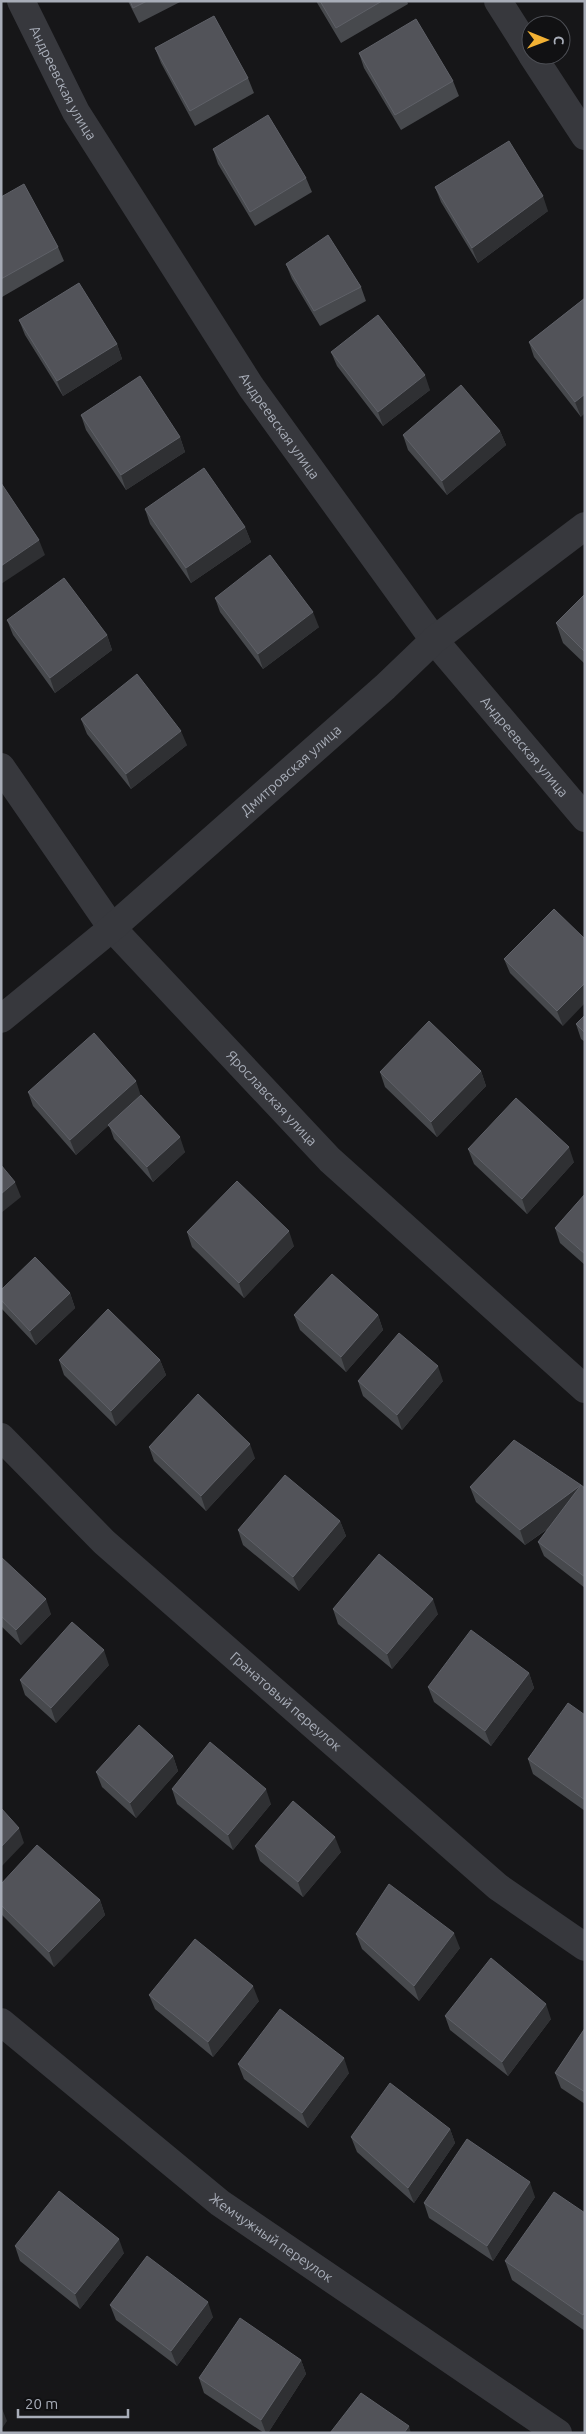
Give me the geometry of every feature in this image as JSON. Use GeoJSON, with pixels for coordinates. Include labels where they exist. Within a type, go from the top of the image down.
{"type":"FeatureCollection","features":[{"type":"Feature","properties":{"kind":"street","name":"Андреевская улица"},"geometry":{"type":"LineString","coordinates":[[21,1],[76,112],[246,378],[434,640],[585,818]]}},
{"type":"Feature","properties":{"kind":"street"},"geometry":{"type":"LineString","coordinates":[[498,1],[521,37]]}},
{"type":"Feature","properties":{"kind":"street"},"geometry":{"type":"LineString","coordinates":[[539,65],[585,136]]}},
{"type":"Feature","properties":{"kind":"street","name":"Дмитровская улица"},"geometry":{"type":"LineString","coordinates":[[1,1019],[112,928],[385,687],[434,640],[585,526]]}},
{"type":"Feature","properties":{"kind":"street","name":"Ярославская улица"},"geometry":{"type":"LineString","coordinates":[[1,767],[112,928],[330,1160],[585,1390]]}},
{"type":"Feature","properties":{"kind":"street","name":"Гранатовый переулок"},"geometry":{"type":"LineString","coordinates":[[1,1437],[104,1542],[498,1886],[585,1947]]}},
{"type":"Feature","properties":{"kind":"street","name":"Жемчужный переулок"},"geometry":{"type":"LineString","coordinates":[[1,2022],[220,2203],[558,2433]]}},
{"type":"Feature","properties":{"kind":"building"},"geometry":{"type":"Polygon","coordinates":[[[130,1],[147,1],[133,8],[130,1]]]}},
{"type":"Feature","properties":{"kind":"building"},"geometry":{"type":"Polygon","coordinates":[[[320,1],[382,1],[336,28],[320,1]]]}},
{"type":"Feature","properties":{"kind":"building"},"geometry":{"type":"Polygon","coordinates":[[[214,16],[248,78],[190,111],[155,48],[214,16]]]}},
{"type":"Feature","properties":{"kind":"building"},"geometry":{"type":"Polygon","coordinates":[[[416,19],[453,81],[395,115],[359,53],[416,19]]]}},
{"type":"Feature","properties":{"kind":"building"},"geometry":{"type":"Polygon","coordinates":[[[268,115],[306,178],[250,212],[213,149],[268,115]]]}},
{"type":"Feature","properties":{"kind":"building"},"geometry":{"type":"Polygon","coordinates":[[[509,141],[543,196],[472,248],[435,187],[509,141]]]}},
{"type":"Feature","properties":{"kind":"building"},"geometry":{"type":"Polygon","coordinates":[[[24,184],[58,247],[1,279],[1,197],[24,184]]]}},
{"type":"Feature","properties":{"kind":"building"},"geometry":{"type":"Polygon","coordinates":[[[328,235],[361,287],[314,311],[286,264],[328,235]]]}},
{"type":"Feature","properties":{"kind":"building"},"geometry":{"type":"Polygon","coordinates":[[[79,283],[117,344],[57,381],[19,320],[79,283]]]}},
{"type":"Feature","properties":{"kind":"building"},"geometry":{"type":"Polygon","coordinates":[[[585,298],[585,394],[575,402],[529,342],[585,298]]]}},
{"type":"Feature","properties":{"kind":"building"},"geometry":{"type":"Polygon","coordinates":[[[378,315],[425,375],[378,412],[331,352],[378,315]]]}},
{"type":"Feature","properties":{"kind":"building"},"geometry":{"type":"Polygon","coordinates":[[[140,376],[180,437],[121,475],[81,415],[140,376]]]}},
{"type":"Feature","properties":{"kind":"building"},"geometry":{"type":"Polygon","coordinates":[[[461,385],[500,431],[442,481],[403,435],[461,385]]]}},
{"type":"Feature","properties":{"kind":"building"},"geometry":{"type":"Polygon","coordinates":[[[204,468],[245,527],[186,568],[145,509],[204,468]]]}},
{"type":"Feature","properties":{"kind":"building"},"geometry":{"type":"Polygon","coordinates":[[[1,483],[39,540],[1,566],[1,483]]]}},
{"type":"Feature","properties":{"kind":"building"},"geometry":{"type":"Polygon","coordinates":[[[270,555],[313,612],[258,654],[215,598],[270,555]]]}},
{"type":"Feature","properties":{"kind":"building"},"geometry":{"type":"Polygon","coordinates":[[[64,578],[107,635],[50,678],[7,620],[64,578]]]}},
{"type":"Feature","properties":{"kind":"building"},"geometry":{"type":"Polygon","coordinates":[[[585,594],[585,652],[556,623],[585,594]]]}},
{"type":"Feature","properties":{"kind":"building"},"geometry":{"type":"Polygon","coordinates":[[[137,674],[181,731],[126,774],[81,719],[137,674]]]}},
{"type":"Feature","properties":{"kind":"building"},"geometry":{"type":"Polygon","coordinates":[[[554,909],[585,939],[585,983],[557,1011],[504,959],[554,909]]]}},
{"type":"Feature","properties":{"kind":"building"},"geometry":{"type":"Polygon","coordinates":[[[585,1015],[585,1033],[576,1024],[585,1015]]]}},
{"type":"Feature","properties":{"kind":"building"},"geometry":{"type":"Polygon","coordinates":[[[429,1021],[481,1071],[431,1122],[380,1072],[429,1021]]]}},
{"type":"Feature","properties":{"kind":"building"},"geometry":{"type":"Polygon","coordinates":[[[94,1033],[136,1081],[70,1140],[28,1092],[94,1033]]]}},
{"type":"Feature","properties":{"kind":"building"},"geometry":{"type":"Polygon","coordinates":[[[141,1095],[180,1137],[147,1167],[108,1125],[141,1095]]]}},
{"type":"Feature","properties":{"kind":"building"},"geometry":{"type":"Polygon","coordinates":[[[516,1098],[569,1147],[522,1199],[468,1149],[516,1098]]]}},
{"type":"Feature","properties":{"kind":"building"},"geometry":{"type":"Polygon","coordinates":[[[1,1165],[15,1182],[1,1194],[1,1165]]]}},
{"type":"Feature","properties":{"kind":"building"},"geometry":{"type":"Polygon","coordinates":[[[237,1181],[289,1231],[239,1283],[187,1232],[237,1181]]]}},
{"type":"Feature","properties":{"kind":"building"},"geometry":{"type":"Polygon","coordinates":[[[585,1194],[585,1254],[555,1228],[585,1194]]]}},
{"type":"Feature","properties":{"kind":"building"},"geometry":{"type":"Polygon","coordinates":[[[35,1257],[70,1293],[30,1331],[1,1300],[1,1290],[35,1257]]]}},
{"type":"Feature","properties":{"kind":"building"},"geometry":{"type":"Polygon","coordinates":[[[332,1274],[378,1315],[341,1357],[294,1315],[332,1274]]]}},
{"type":"Feature","properties":{"kind":"building"},"geometry":{"type":"Polygon","coordinates":[[[108,1309],[160,1360],[111,1411],[59,1360],[108,1309]]]}},
{"type":"Feature","properties":{"kind":"building"},"geometry":{"type":"Polygon","coordinates":[[[399,1333],[438,1366],[397,1415],[358,1381],[399,1333]]]}},
{"type":"Feature","properties":{"kind":"building"},"geometry":{"type":"Polygon","coordinates":[[[198,1394],[250,1444],[201,1496],[149,1447],[198,1394]]]}},
{"type":"Feature","properties":{"kind":"building"},"geometry":{"type":"Polygon","coordinates":[[[514,1440],[581,1485],[520,1530],[470,1487],[514,1440]]]}},
{"type":"Feature","properties":{"kind":"building"},"geometry":{"type":"Polygon","coordinates":[[[285,1475],[340,1521],[293,1577],[238,1530],[285,1475]]]}},
{"type":"Feature","properties":{"kind":"building"},"geometry":{"type":"Polygon","coordinates":[[[581,1485],[585,1488],[585,1577],[538,1542],[581,1485]]]}},
{"type":"Feature","properties":{"kind":"building"},"geometry":{"type":"Polygon","coordinates":[[[379,1554],[433,1599],[387,1654],[333,1609],[379,1554]]]}},
{"type":"Feature","properties":{"kind":"building"},"geometry":{"type":"Polygon","coordinates":[[[1,1557],[46,1599],[16,1630],[1,1616],[1,1557]]]}},
{"type":"Feature","properties":{"kind":"building"},"geometry":{"type":"Polygon","coordinates":[[[72,1622],[104,1650],[51,1708],[20,1680],[72,1622]]]}},
{"type":"Feature","properties":{"kind":"building"},"geometry":{"type":"Polygon","coordinates":[[[471,1630],[529,1673],[485,1731],[428,1687],[471,1630]]]}},
{"type":"Feature","properties":{"kind":"building"},"geometry":{"type":"Polygon","coordinates":[[[568,1703],[585,1715],[585,1800],[528,1759],[568,1703]]]}},
{"type":"Feature","properties":{"kind":"building"},"geometry":{"type":"Polygon","coordinates":[[[139,1725],[173,1756],[130,1803],[96,1772],[139,1725]]]}},
{"type":"Feature","properties":{"kind":"building"},"geometry":{"type":"Polygon","coordinates":[[[210,1742],[266,1789],[228,1835],[172,1789],[210,1742]]]}},
{"type":"Feature","properties":{"kind":"building"},"geometry":{"type":"Polygon","coordinates":[[[293,1801],[335,1837],[298,1882],[255,1846],[293,1801]]]}},
{"type":"Feature","properties":{"kind":"building"},"geometry":{"type":"Polygon","coordinates":[[[1,1808],[19,1828],[1,1847],[1,1808]]]}},
{"type":"Feature","properties":{"kind":"building"},"geometry":{"type":"Polygon","coordinates":[[[37,1845],[100,1900],[49,1952],[1,1905],[1,1884],[37,1845]]]}},
{"type":"Feature","properties":{"kind":"building"},"geometry":{"type":"Polygon","coordinates":[[[389,1884],[454,1933],[414,1986],[356,1934],[389,1884]]]}},
{"type":"Feature","properties":{"kind":"building"},"geometry":{"type":"Polygon","coordinates":[[[195,1939],[253,1986],[208,2042],[149,1995],[195,1939]]]}},
{"type":"Feature","properties":{"kind":"building"},"geometry":{"type":"Polygon","coordinates":[[[491,1958],[546,2004],[502,2062],[445,2016],[491,1958]]]}},
{"type":"Feature","properties":{"kind":"building"},"geometry":{"type":"Polygon","coordinates":[[[280,2009],[344,2058],[302,2113],[238,2064],[280,2009]]]}},
{"type":"Feature","properties":{"kind":"building"},"geometry":{"type":"Polygon","coordinates":[[[585,2028],[585,2092],[555,2073],[585,2028]]]}},
{"type":"Feature","properties":{"kind":"building"},"geometry":{"type":"Polygon","coordinates":[[[390,2083],[450,2129],[408,2188],[351,2137],[390,2083]]]}},
{"type":"Feature","properties":{"kind":"building"},"geometry":{"type":"Polygon","coordinates":[[[467,2139],[530,2182],[487,2246],[424,2203],[467,2139]]]}},
{"type":"Feature","properties":{"kind":"building"},"geometry":{"type":"Polygon","coordinates":[[[59,2191],[119,2239],[75,2294],[15,2246],[59,2191]]]}},
{"type":"Feature","properties":{"kind":"building"},"geometry":{"type":"Polygon","coordinates":[[[554,2192],[585,2213],[585,2312],[583,2315],[505,2261],[554,2192]]]}},
{"type":"Feature","properties":{"kind":"building"},"geometry":{"type":"Polygon","coordinates":[[[147,2256],[208,2302],[171,2351],[110,2305],[147,2256]]]}},
{"type":"Feature","properties":{"kind":"building"},"geometry":{"type":"Polygon","coordinates":[[[240,2318],[301,2360],[261,2420],[199,2378],[240,2318]]]}},
{"type":"Feature","properties":{"kind":"building"},"geometry":{"type":"Polygon","coordinates":[[[361,2393],[409,2426],[404,2433],[330,2433],[361,2393]]]}}]}
